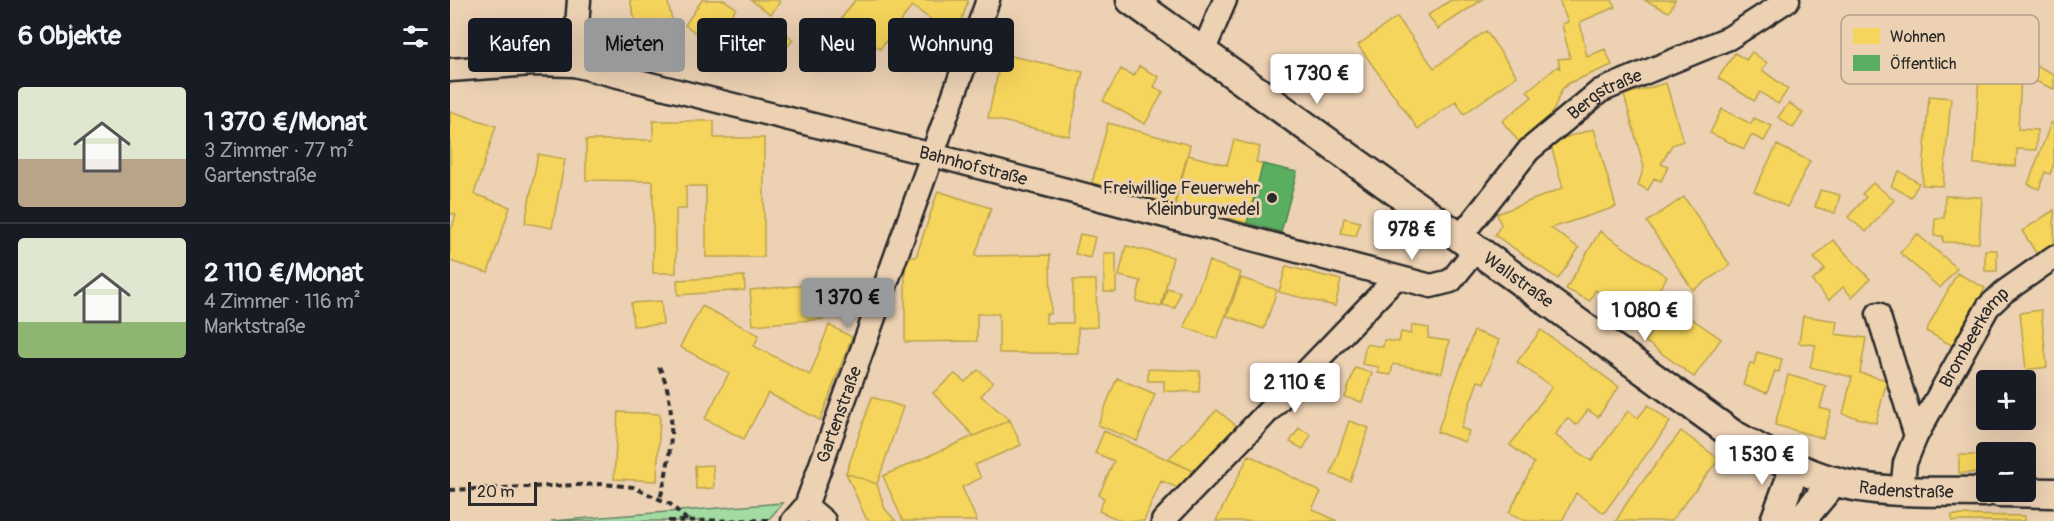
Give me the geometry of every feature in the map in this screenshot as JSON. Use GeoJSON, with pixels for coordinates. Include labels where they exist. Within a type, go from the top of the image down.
{"type":"FeatureCollection","features":[{"type":"Feature","properties":{"kind":"street"},"geometry":{"type":"LineString","coordinates":[[574,65],[579,0]]}},
{"type":"Feature","properties":{"kind":"street","name":"Gartenstraße"},"geometry":{"type":"LineString","coordinates":[[799,514],[933,155],[988,0]]}},
{"type":"Feature","properties":{"kind":"street","name":"Wallstraße"},"geometry":{"type":"LineString","coordinates":[[1131,0],[1724,428],[1772,457],[1795,467]]}},
{"type":"Feature","properties":{"kind":"street"},"geometry":{"type":"LineString","coordinates":[[1203,52],[1225,0]]}},
{"type":"Feature","properties":{"kind":"street","name":"Bergstraße"},"geometry":{"type":"LineString","coordinates":[[1468,243],[1529,150],[1600,91],[1729,38],[1788,0]]}},
{"type":"Feature","properties":{"kind":"street","name":"Bahnhofstraße"},"geometry":{"type":"LineString","coordinates":[[450,70],[533,64],[574,65],[933,155],[1431,286],[1451,281],[1468,243]]}},
{"type":"Feature","properties":{"kind":"street","name":"Brombeerkamp"},"geometry":{"type":"LineString","coordinates":[[1902,491],[1905,463],[1916,436],[1988,307],[2004,292],[2054,257]]}},
{"type":"Feature","properties":{"kind":"street"},"geometry":{"type":"LineString","coordinates":[[1163,521],[1396,278]]}},
{"type":"Feature","properties":{"kind":"street"},"geometry":{"type":"LineString","coordinates":[[1878,314],[1916,436]]}},
{"type":"Feature","properties":{"kind":"street"},"geometry":{"type":"LineString","coordinates":[[1775,521],[1795,467]]}},
{"type":"Feature","properties":{"kind":"street","name":"Radenstraße"},"geometry":{"type":"LineString","coordinates":[[1795,467],[1834,481],[1869,488],[1902,491],[1976,492]]}},
{"type":"Feature","properties":{"kind":"street"},"geometry":{"type":"LineString","coordinates":[[1797,521],[1834,481]]}},
{"type":"Feature","properties":{"kind":"street"},"geometry":{"type":"LineString","coordinates":[[2036,493],[2054,493]]}},
{"type":"Feature","properties":{"kind":"street"},"geometry":{"type":"LineString","coordinates":[[799,514],[824,521]]}},
{"type":"Feature","properties":{"kind":"path"},"geometry":{"type":"LineString","coordinates":[[659,367],[666,381],[670,421],[668,468],[660,499]]}},
{"type":"Feature","properties":{"kind":"path"},"geometry":{"type":"LineString","coordinates":[[450,490],[603,484],[633,487],[670,504],[688,520]]}},
{"type":"Feature","properties":{"kind":"path"},"geometry":{"type":"LineString","coordinates":[[668,521],[770,521],[799,514]]}},
{"type":"Feature","properties":{"kind":"green space"},"geometry":{"type":"Polygon","coordinates":[[[783,503],[767,521],[551,521],[783,503]]]}},
{"type":"Feature","properties":{"kind":"building: Wohnen"},"geometry":{"type":"Polygon","coordinates":[[[630,0],[667,0],[672,18],[634,18],[630,0]]]}},
{"type":"Feature","properties":{"kind":"building: Wohnen"},"geometry":{"type":"Polygon","coordinates":[[[702,0],[724,0],[736,8],[729,18],[697,18],[697,33],[685,25],[702,0]]]}},
{"type":"Feature","properties":{"kind":"building: Wohnen"},"geometry":{"type":"Polygon","coordinates":[[[751,0],[777,0],[780,2],[771,14],[751,0]]]}},
{"type":"Feature","properties":{"kind":"building: Wohnen"},"geometry":{"type":"Polygon","coordinates":[[[855,0],[968,1],[962,18],[929,18],[912,6],[903,18],[888,18],[888,38],[880,49],[876,46],[876,18],[842,18],[855,0]]]}},
{"type":"Feature","properties":{"kind":"building: Wohnen"},"geometry":{"type":"Polygon","coordinates":[[[1451,0],[1482,0],[1438,29],[1428,15],[1451,0]]]}},
{"type":"Feature","properties":{"kind":"building: Wohnen"},"geometry":{"type":"Polygon","coordinates":[[[1559,0],[1612,0],[1615,7],[1580,22],[1587,57],[1605,49],[1612,65],[1569,83],[1562,89],[1550,119],[1520,143],[1502,121],[1532,97],[1527,91],[1558,66],[1560,69],[1558,59],[1570,58],[1562,24],[1568,22],[1559,0]]]}},
{"type":"Feature","properties":{"kind":"building: Wohnen"},"geometry":{"type":"Polygon","coordinates":[[[1644,0],[1675,0],[1669,12],[1644,0]]]}},
{"type":"Feature","properties":{"kind":"building: Wohnen"},"geometry":{"type":"Polygon","coordinates":[[[1397,17],[1434,68],[1486,31],[1517,76],[1464,114],[1456,101],[1418,129],[1358,45],[1397,17]]]}},
{"type":"Feature","properties":{"kind":"building: Wohnen"},"geometry":{"type":"Polygon","coordinates":[[[787,34],[793,40],[787,47],[787,34]]]}},
{"type":"Feature","properties":{"kind":"building: Wohnen"},"geometry":{"type":"Polygon","coordinates":[[[1752,52],[1767,63],[1762,70],[1788,89],[1778,104],[1760,92],[1754,101],[1718,78],[1735,53],[1746,60],[1752,52]]]}},
{"type":"Feature","properties":{"kind":"building: Wohnen"},"geometry":{"type":"Polygon","coordinates":[[[1014,57],[1083,72],[1069,136],[988,118],[998,72],[1014,72],[1014,57]]]}},
{"type":"Feature","properties":{"kind":"building: Wohnen"},"geometry":{"type":"Polygon","coordinates":[[[1139,66],[1159,77],[1154,87],[1163,92],[1145,124],[1103,101],[1121,69],[1134,76],[1139,66]]]}},
{"type":"Feature","properties":{"kind":"building: Wohnen"},"geometry":{"type":"Polygon","coordinates":[[[2039,67],[2054,74],[2054,89],[2039,82],[2039,67]]]}},
{"type":"Feature","properties":{"kind":"building: Wohnen"},"geometry":{"type":"Polygon","coordinates":[[[1666,83],[1683,141],[1672,145],[1661,164],[1668,167],[1661,181],[1654,178],[1648,190],[1638,185],[1644,167],[1624,95],[1666,83]]]}},
{"type":"Feature","properties":{"kind":"building: Wohnen"},"geometry":{"type":"Polygon","coordinates":[[[1978,84],[2021,84],[2018,129],[2037,130],[2036,150],[2017,149],[2016,166],[1974,164],[1978,84]]]}},
{"type":"Feature","properties":{"kind":"building: Wohnen"},"geometry":{"type":"Polygon","coordinates":[[[1929,96],[1951,98],[1943,186],[1922,185],[1929,96]]]}},
{"type":"Feature","properties":{"kind":"building: Wohnen"},"geometry":{"type":"Polygon","coordinates":[[[1789,103],[1803,113],[1793,128],[1778,117],[1789,103]]]}},
{"type":"Feature","properties":{"kind":"building: Wohnen"},"geometry":{"type":"Polygon","coordinates":[[[1722,109],[1751,124],[1754,118],[1772,126],[1764,141],[1751,135],[1744,149],[1710,133],[1722,109]]]}},
{"type":"Feature","properties":{"kind":"building: Wohnen"},"geometry":{"type":"Polygon","coordinates":[[[450,111],[496,126],[474,194],[510,207],[488,273],[450,261],[450,234],[456,215],[450,213],[450,111]]]}},
{"type":"Feature","properties":{"kind":"building: Wohnen"},"geometry":{"type":"Polygon","coordinates":[[[653,121],[714,121],[714,138],[764,138],[764,257],[706,257],[706,186],[686,186],[686,209],[676,209],[676,273],[653,273],[653,181],[586,180],[586,140],[653,140],[653,121]]]}},
{"type":"Feature","properties":{"kind":"building: Wohnen"},"geometry":{"type":"Polygon","coordinates":[[[1108,123],[1190,145],[1174,204],[1092,183],[1108,123]]]}},
{"type":"Feature","properties":{"kind":"building: Wohnen"},"geometry":{"type":"Polygon","coordinates":[[[2051,123],[2054,124],[2054,163],[2050,174],[2045,172],[2039,189],[2028,184],[2051,123]]]}},
{"type":"Feature","properties":{"kind":"building: Wohnen"},"geometry":{"type":"Polygon","coordinates":[[[1594,129],[1616,207],[1551,228],[1579,248],[1558,279],[1495,235],[1501,225],[1497,214],[1563,188],[1550,142],[1594,129]]]}},
{"type":"Feature","properties":{"kind":"building: Wohnen"},"geometry":{"type":"Polygon","coordinates":[[[1234,140],[1260,147],[1256,162],[1263,164],[1247,223],[1175,204],[1188,155],[1227,165],[1234,140]]]}},
{"type":"Feature","properties":{"kind":"building: Wohnen"},"geometry":{"type":"Polygon","coordinates":[[[1777,145],[1810,161],[1787,207],[1754,191],[1777,145]]]}},
{"type":"Feature","properties":{"kind":"building: Wohnen"},"geometry":{"type":"Polygon","coordinates":[[[538,154],[565,159],[552,228],[525,223],[538,154]]]}},
{"type":"Feature","properties":{"kind":"building: Wohnen"},"geometry":{"type":"Polygon","coordinates":[[[1899,171],[1919,183],[1911,197],[1891,186],[1899,171]]]}},
{"type":"Feature","properties":{"kind":"building: Wohnen"},"geometry":{"type":"Polygon","coordinates":[[[1873,183],[1894,200],[1866,232],[1848,217],[1866,197],[1862,194],[1873,183]]]}},
{"type":"Feature","properties":{"kind":"building: Wohnen"},"geometry":{"type":"Polygon","coordinates":[[[1820,190],[1840,195],[1835,213],[1815,207],[1820,190]]]}},
{"type":"Feature","properties":{"kind":"building: Wohnen"},"geometry":{"type":"Polygon","coordinates":[[[938,191],[991,208],[975,256],[1050,255],[1051,314],[1046,314],[1046,323],[1073,323],[1073,280],[1096,280],[1097,327],[1078,328],[1078,353],[999,353],[999,314],[977,314],[977,341],[905,342],[905,257],[916,257],[938,191]]]}},
{"type":"Feature","properties":{"kind":"building: Wohnen"},"geometry":{"type":"Polygon","coordinates":[[[1945,196],[1982,197],[1979,243],[1943,242],[1943,236],[1934,236],[1935,218],[1944,218],[1945,196]]]}},
{"type":"Feature","properties":{"kind":"building: Wohnen"},"geometry":{"type":"Polygon","coordinates":[[[1684,197],[1730,265],[1693,290],[1647,222],[1684,197]]]}},
{"type":"Feature","properties":{"kind":"building: Wohnen"},"geometry":{"type":"Polygon","coordinates":[[[2054,210],[2054,245],[2038,256],[2022,231],[2054,210]]]}},
{"type":"Feature","properties":{"kind":"building: Wohnen"},"geometry":{"type":"Polygon","coordinates":[[[1344,218],[1360,222],[1356,236],[1341,233],[1344,218]]]}},
{"type":"Feature","properties":{"kind":"building: Wohnen"},"geometry":{"type":"Polygon","coordinates":[[[1600,231],[1667,277],[1656,294],[1721,339],[1694,377],[1645,341],[1653,330],[1595,290],[1590,301],[1566,289],[1600,231]]]}},
{"type":"Feature","properties":{"kind":"building: Wohnen"},"geometry":{"type":"Polygon","coordinates":[[[1080,234],[1095,237],[1090,258],[1075,254],[1080,234]]]}},
{"type":"Feature","properties":{"kind":"building: Wohnen"},"geometry":{"type":"Polygon","coordinates":[[[1917,234],[1957,268],[1940,288],[1900,253],[1917,234]]]}},
{"type":"Feature","properties":{"kind":"building: Wohnen"},"geometry":{"type":"Polygon","coordinates":[[[1833,240],[1870,279],[1852,297],[1843,287],[1829,300],[1812,281],[1825,269],[1814,258],[1833,240]]]}},
{"type":"Feature","properties":{"kind":"building: Wohnen"},"geometry":{"type":"Polygon","coordinates":[[[1126,246],[1173,257],[1161,307],[1136,301],[1141,281],[1119,276],[1126,246]]]}},
{"type":"Feature","properties":{"kind":"building: Wohnen"},"geometry":{"type":"Polygon","coordinates":[[[1985,250],[1997,250],[1997,271],[1985,271],[1985,250]]]}},
{"type":"Feature","properties":{"kind":"building: Wohnen"},"geometry":{"type":"Polygon","coordinates":[[[1104,253],[1116,253],[1116,292],[1104,292],[1104,253]]]}},
{"type":"Feature","properties":{"kind":"building: Wohnen"},"geometry":{"type":"Polygon","coordinates":[[[1209,261],[1241,273],[1217,339],[1184,327],[1209,261]]]}},
{"type":"Feature","properties":{"kind":"building: Wohnen"},"geometry":{"type":"Polygon","coordinates":[[[1286,266],[1341,280],[1335,306],[1279,292],[1286,266]]]}},
{"type":"Feature","properties":{"kind":"building: Wohnen"},"geometry":{"type":"Polygon","coordinates":[[[1957,273],[1985,288],[1953,346],[1926,331],[1957,273]]]}},
{"type":"Feature","properties":{"kind":"building: Wohnen"},"geometry":{"type":"Polygon","coordinates":[[[744,276],[745,290],[678,295],[677,280],[744,276]]]}},
{"type":"Feature","properties":{"kind":"building: Wohnen"},"geometry":{"type":"Polygon","coordinates":[[[1241,278],[1277,290],[1264,329],[1227,316],[1241,278]]]}},
{"type":"Feature","properties":{"kind":"building: Wohnen"},"geometry":{"type":"Polygon","coordinates":[[[820,284],[824,319],[753,325],[750,290],[820,284]]]}},
{"type":"Feature","properties":{"kind":"building: Wohnen"},"geometry":{"type":"Polygon","coordinates":[[[1167,288],[1180,292],[1175,308],[1163,305],[1167,288]]]}},
{"type":"Feature","properties":{"kind":"building: Wohnen"},"geometry":{"type":"Polygon","coordinates":[[[661,301],[663,324],[633,326],[631,303],[661,301]]]}},
{"type":"Feature","properties":{"kind":"building: Wohnen"},"geometry":{"type":"Polygon","coordinates":[[[702,306],[759,335],[754,346],[810,375],[829,325],[852,337],[820,420],[768,393],[744,439],[705,419],[729,373],[680,347],[702,306]]]}},
{"type":"Feature","properties":{"kind":"building: Wohnen"},"geometry":{"type":"Polygon","coordinates":[[[2041,310],[2047,367],[2026,370],[2020,313],[2041,310]]]}},
{"type":"Feature","properties":{"kind":"building: Wohnen"},"geometry":{"type":"Polygon","coordinates":[[[1803,316],[1837,321],[1835,334],[1866,338],[1860,373],[1887,380],[1876,423],[1843,414],[1852,377],[1810,367],[1816,345],[1799,343],[1803,316]]]}},
{"type":"Feature","properties":{"kind":"building: Wohnen"},"geometry":{"type":"Polygon","coordinates":[[[1412,325],[1429,328],[1428,338],[1449,341],[1442,373],[1393,364],[1391,375],[1378,373],[1379,367],[1362,364],[1366,344],[1383,347],[1384,340],[1399,342],[1401,332],[1411,334],[1412,325]]]}},
{"type":"Feature","properties":{"kind":"building: Wohnen"},"geometry":{"type":"Polygon","coordinates":[[[1541,330],[1619,387],[1598,417],[1588,410],[1576,425],[1567,418],[1555,435],[1591,461],[1628,411],[1638,418],[1648,405],[1670,422],[1604,513],[1576,493],[1562,521],[1526,521],[1509,513],[1534,463],[1510,445],[1552,387],[1517,362],[1541,330]]]}},
{"type":"Feature","properties":{"kind":"building: Wohnen"},"geometry":{"type":"Polygon","coordinates":[[[1474,331],[1499,340],[1484,383],[1478,381],[1461,428],[1469,431],[1465,442],[1437,432],[1474,331]]]}},
{"type":"Feature","properties":{"kind":"building: Wohnen"},"geometry":{"type":"Polygon","coordinates":[[[1757,352],[1782,359],[1779,372],[1775,371],[1767,393],[1743,385],[1750,363],[1754,364],[1757,352]]]}},
{"type":"Feature","properties":{"kind":"building: Wohnen"},"geometry":{"type":"Polygon","coordinates":[[[1355,368],[1372,373],[1362,402],[1345,397],[1355,368]]]}},
{"type":"Feature","properties":{"kind":"building: Wohnen"},"geometry":{"type":"Polygon","coordinates":[[[1148,369],[1200,371],[1199,392],[1164,391],[1164,381],[1148,381],[1148,369]]]}},
{"type":"Feature","properties":{"kind":"building: Wohnen"},"geometry":{"type":"Polygon","coordinates":[[[978,370],[993,382],[981,396],[1010,420],[974,436],[933,393],[955,374],[965,382],[978,370]]]}},
{"type":"Feature","properties":{"kind":"building: Wohnen"},"geometry":{"type":"Polygon","coordinates":[[[1788,375],[1826,386],[1820,408],[1831,411],[1823,438],[1775,425],[1788,375]]]}},
{"type":"Feature","properties":{"kind":"building: Wohnen"},"geometry":{"type":"Polygon","coordinates":[[[1117,378],[1155,394],[1137,441],[1098,425],[1117,378]]]}},
{"type":"Feature","properties":{"kind":"building: Wohnen"},"geometry":{"type":"Polygon","coordinates":[[[872,397],[903,407],[877,484],[846,473],[872,397]]]}},
{"type":"Feature","properties":{"kind":"building: Wohnen"},"geometry":{"type":"Polygon","coordinates":[[[1217,410],[1243,431],[1198,473],[1168,459],[1217,410]]]}},
{"type":"Feature","properties":{"kind":"building: Wohnen"},"geometry":{"type":"Polygon","coordinates":[[[618,412],[660,414],[657,481],[614,479],[618,412]]]}},
{"type":"Feature","properties":{"kind":"building: Wohnen"},"geometry":{"type":"Polygon","coordinates":[[[1010,420],[1021,445],[975,465],[981,478],[962,487],[977,521],[903,521],[883,476],[1010,420]]]}},
{"type":"Feature","properties":{"kind":"building: Wohnen"},"geometry":{"type":"Polygon","coordinates":[[[1349,421],[1369,428],[1350,481],[1331,474],[1349,421]]]}},
{"type":"Feature","properties":{"kind":"building: Wohnen"},"geometry":{"type":"Polygon","coordinates":[[[1299,428],[1311,435],[1303,449],[1290,442],[1299,428]]]}},
{"type":"Feature","properties":{"kind":"building: Wohnen"},"geometry":{"type":"Polygon","coordinates":[[[1104,431],[1198,473],[1183,490],[1161,481],[1144,521],[1122,521],[1099,511],[1104,498],[1099,495],[1114,461],[1095,453],[1104,431]]]}},
{"type":"Feature","properties":{"kind":"building: Wohnen"},"geometry":{"type":"Polygon","coordinates":[[[1681,431],[1719,459],[1671,521],[1616,521],[1628,501],[1681,431]]]}},
{"type":"Feature","properties":{"kind":"building: Wohnen"},"geometry":{"type":"Polygon","coordinates":[[[1249,455],[1321,492],[1312,509],[1337,521],[1216,521],[1249,455]]]}},
{"type":"Feature","properties":{"kind":"building: Wohnen"},"geometry":{"type":"Polygon","coordinates":[[[1959,455],[1976,455],[1976,473],[1959,473],[1959,455]]]}},
{"type":"Feature","properties":{"kind":"building: Wohnen"},"geometry":{"type":"Polygon","coordinates":[[[713,465],[714,488],[696,489],[695,466],[713,465]]]}},
{"type":"Feature","properties":{"kind":"building: Wohnen"},"geometry":{"type":"Polygon","coordinates":[[[846,473],[877,484],[885,509],[896,521],[870,521],[866,518],[846,473]]]}},
{"type":"Feature","properties":{"kind":"building: Wohnen"},"geometry":{"type":"Polygon","coordinates":[[[1952,515],[2025,516],[2025,521],[1952,521],[1952,515]]]}},
{"type":"Feature","properties":{"kind":"building: Öffentlich","name":"Freiwillige Feuerwehr Kleinburgwedel"},"geometry":{"type":"Polygon","coordinates":[[[1263,164],[1297,172],[1281,232],[1247,223],[1263,164]]]}},
{"type":"Feature","properties":{"kind":"place","name":"Freiwillige Feuerwehr Kleinburgwedel"},"geometry":{"type":"Point","coordinates":[1272,198]}}]}
